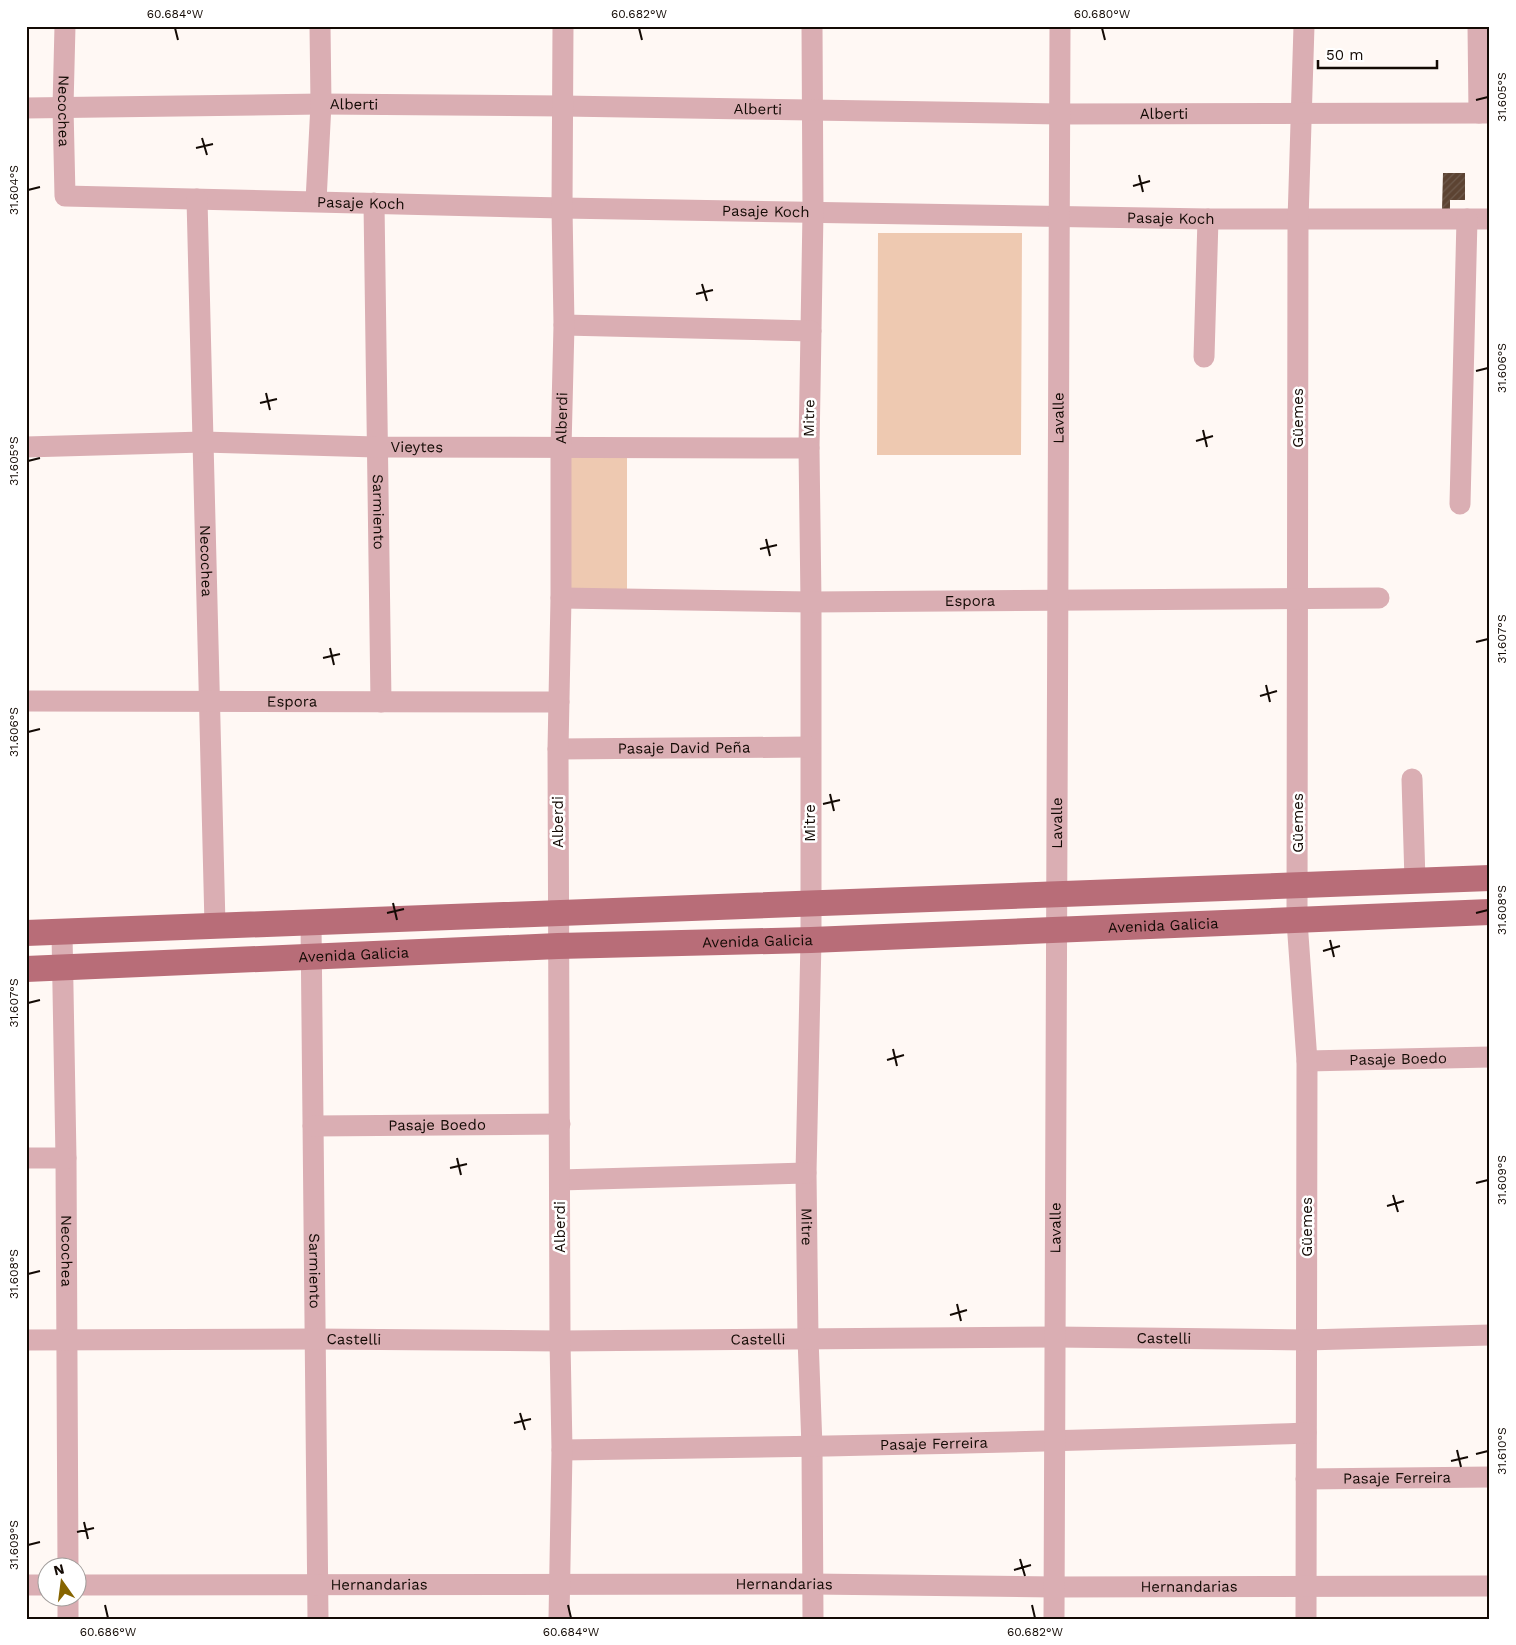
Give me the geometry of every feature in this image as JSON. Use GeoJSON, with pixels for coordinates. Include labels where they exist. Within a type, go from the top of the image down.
{"type":"FeatureCollection","features":[{"type":"Feature","properties":{"kind":"main road"},"geometry":{"type":"LineString","coordinates":[[26,933],[1490,878]]}},
{"type":"Feature","properties":{"kind":"main road","name":"Avenida Galicia"},"geometry":{"type":"LineString","coordinates":[[26,969],[558,946],[811,940],[1490,912]]}},
{"type":"Feature","properties":{"kind":"street","name":"Necochea"},"geometry":{"type":"LineString","coordinates":[[65,26],[65,196]]}},
{"type":"Feature","properties":{"kind":"street"},"geometry":{"type":"LineString","coordinates":[[316,201],[321,104],[320,26]]}},
{"type":"Feature","properties":{"kind":"street","name":"Alberdi"},"geometry":{"type":"LineString","coordinates":[[560,1619],[562,1450],[558,749],[564,325],[562,208],[563,26]]}},
{"type":"Feature","properties":{"kind":"street","name":"Mitre"},"geometry":{"type":"LineString","coordinates":[[812,26],[814,111],[809,448],[811,940],[806,1173],[808,1338],[812,1447],[813,1619]]}},
{"type":"Feature","properties":{"kind":"street","name":"Lavalle"},"geometry":{"type":"LineString","coordinates":[[1054,1619],[1060,26]]}},
{"type":"Feature","properties":{"kind":"street","name":"Güemes"},"geometry":{"type":"LineString","coordinates":[[1304,26],[1298,220],[1297,921],[1307,1061],[1306,1619]]}},
{"type":"Feature","properties":{"kind":"street"},"geometry":{"type":"LineString","coordinates":[[1478,26],[1484,113]]}},
{"type":"Feature","properties":{"kind":"street","name":"Alberti"},"geometry":{"type":"LineString","coordinates":[[26,108],[321,104],[1060,114],[1484,113]]}},
{"type":"Feature","properties":{"kind":"street","name":"Pasaje Koch"},"geometry":{"type":"LineString","coordinates":[[65,196],[562,208],[1208,219],[1490,219]]}},
{"type":"Feature","properties":{"kind":"street","name":"Necochea"},"geometry":{"type":"LineString","coordinates":[[197,199],[215,925]]}},
{"type":"Feature","properties":{"kind":"street","name":"Sarmiento"},"geometry":{"type":"LineString","coordinates":[[374,202],[381,702]]}},
{"type":"Feature","properties":{"kind":"street"},"geometry":{"type":"LineString","coordinates":[[1204,357],[1208,219]]}},
{"type":"Feature","properties":{"kind":"street"},"geometry":{"type":"LineString","coordinates":[[1460,504],[1466,219]]}},
{"type":"Feature","properties":{"kind":"street"},"geometry":{"type":"LineString","coordinates":[[564,325],[811,331]]}},
{"type":"Feature","properties":{"kind":"street","name":"Vieytes"},"geometry":{"type":"LineString","coordinates":[[26,447],[203,442],[561,448],[809,448]]}},
{"type":"Feature","properties":{"kind":"street","name":"Espora"},"geometry":{"type":"LineString","coordinates":[[561,598],[811,602],[1379,598]]}},
{"type":"Feature","properties":{"kind":"street","name":"Espora"},"geometry":{"type":"LineString","coordinates":[[26,701],[559,702]]}},
{"type":"Feature","properties":{"kind":"street","name":"Pasaje David Peña"},"geometry":{"type":"LineString","coordinates":[[558,749],[810,747]]}},
{"type":"Feature","properties":{"kind":"street"},"geometry":{"type":"LineString","coordinates":[[1412,779],[1415,882]]}},
{"type":"Feature","properties":{"kind":"street","name":"Sarmiento"},"geometry":{"type":"LineString","coordinates":[[311,922],[318,1619]]}},
{"type":"Feature","properties":{"kind":"street","name":"Necochea"},"geometry":{"type":"LineString","coordinates":[[62,932],[68,1340],[68,1558]]}},
{"type":"Feature","properties":{"kind":"street","name":"Pasaje Boedo"},"geometry":{"type":"LineString","coordinates":[[1307,1061],[1490,1057]]}},
{"type":"Feature","properties":{"kind":"street","name":"Pasaje Boedo"},"geometry":{"type":"LineString","coordinates":[[314,1126],[560,1124]]}},
{"type":"Feature","properties":{"kind":"street"},"geometry":{"type":"LineString","coordinates":[[26,1158],[66,1158]]}},
{"type":"Feature","properties":{"kind":"street"},"geometry":{"type":"LineString","coordinates":[[560,1180],[806,1173]]}},
{"type":"Feature","properties":{"kind":"street","name":"Castelli"},"geometry":{"type":"LineString","coordinates":[[26,1340],[314,1339],[560,1341],[1055,1337],[1306,1340],[1490,1335]]}},
{"type":"Feature","properties":{"kind":"street","name":"Pasaje Ferreira"},"geometry":{"type":"LineString","coordinates":[[562,1450],[1054,1442],[1306,1433]]}},
{"type":"Feature","properties":{"kind":"street","name":"Pasaje Ferreira"},"geometry":{"type":"LineString","coordinates":[[1306,1479],[1490,1477]]}},
{"type":"Feature","properties":{"kind":"street","name":"Hernandarias"},"geometry":{"type":"LineString","coordinates":[[88,1585],[813,1584],[1054,1587],[1490,1586]]}},
{"type":"Feature","properties":{"kind":"shaded area"},"geometry":{"type":"Polygon","coordinates":[[[878,233],[1022,233],[1021,455],[877,455],[878,233]]]}},
{"type":"Feature","properties":{"kind":"shaded area"},"geometry":{"type":"Polygon","coordinates":[[[571,457],[627,457],[627,591],[570,590],[571,457]]]}},
{"type":"Feature","properties":{"kind":"building"},"geometry":{"type":"Polygon","coordinates":[[[1443,173],[1465,173],[1465,200],[1450,200],[1450,209],[1442,209],[1443,173]]]}}]}
